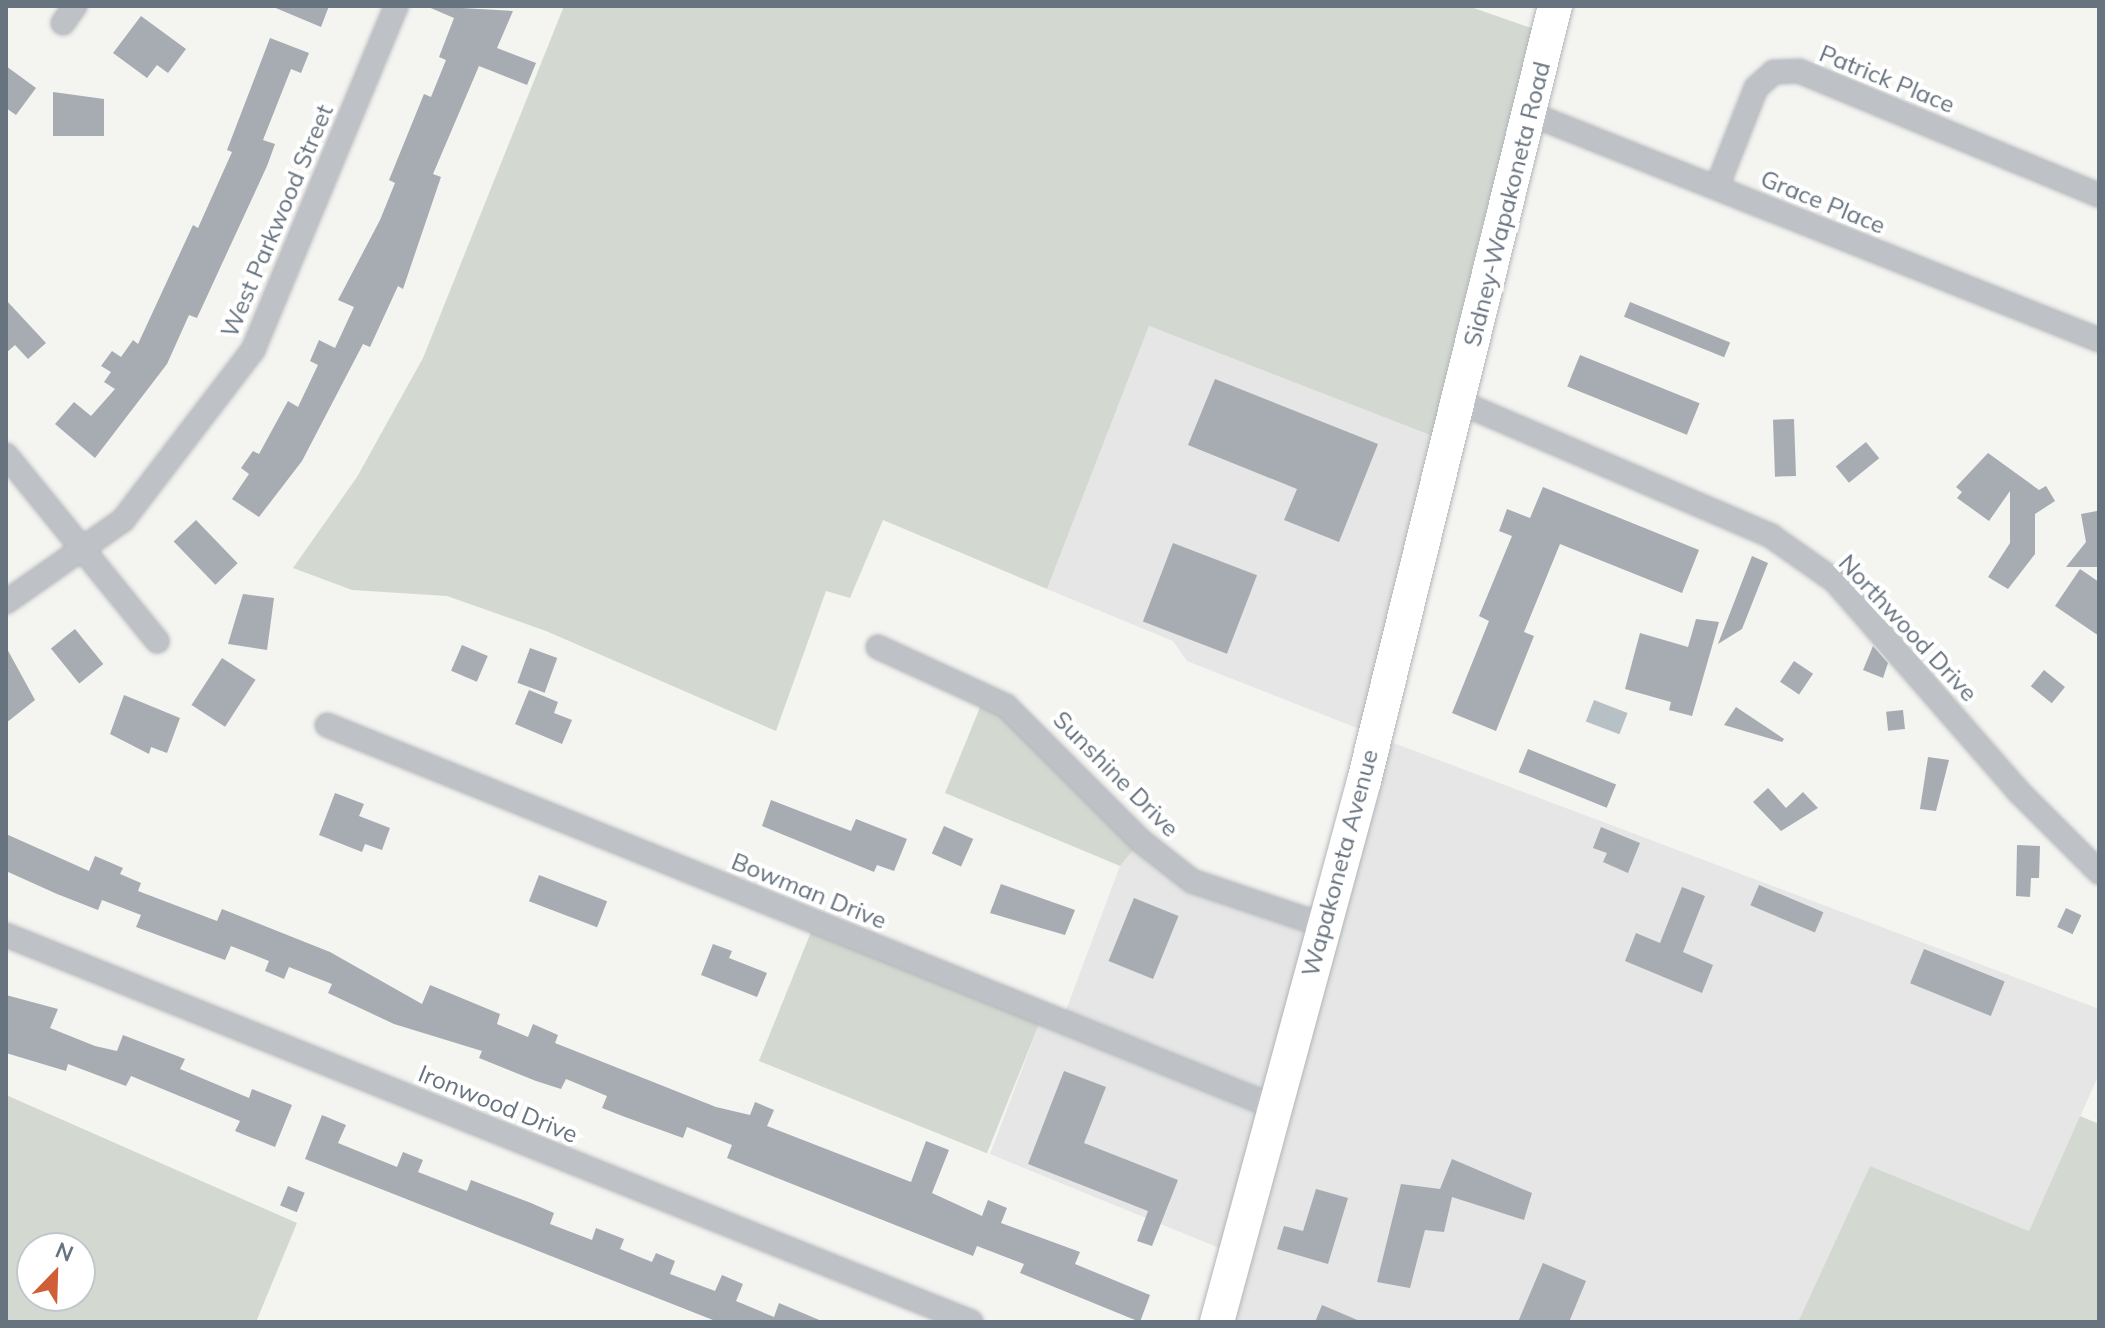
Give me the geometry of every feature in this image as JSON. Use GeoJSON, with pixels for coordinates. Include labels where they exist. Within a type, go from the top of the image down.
{"type":"FeatureCollection","features":[{"type":"Feature","properties":{"kind":"main road","name":"Sidney-Wapakoneta Road"},"geometry":{"type":"LineString","coordinates":[[1459,402],[1555,6]]}},
{"type":"Feature","properties":{"kind":"main road","name":"Wapakoneta Avenue"},"geometry":{"type":"LineString","coordinates":[[1217,1322],[1459,402]]}},
{"type":"Feature","properties":{"kind":"street","name":"West Parkwood Street"},"geometry":{"type":"LineString","coordinates":[[6,602],[85,552],[123,520],[253,350],[396,6]]}},
{"type":"Feature","properties":{"kind":"street","name":"Patrick Place"},"geometry":{"type":"LineString","coordinates":[[1717,187],[1756,88],[1774,72],[1799,71],[2099,195]]}},
{"type":"Feature","properties":{"kind":"street","name":"Grace Place"},"geometry":{"type":"LineString","coordinates":[[1528,113],[2099,340]]}},
{"type":"Feature","properties":{"kind":"street","name":"Northwood Drive"},"geometry":{"type":"LineString","coordinates":[[1459,402],[1771,536],[1835,581],[2018,791],[2099,872]]}},
{"type":"Feature","properties":{"kind":"street"},"geometry":{"type":"LineString","coordinates":[[6,455],[157,641]]}},
{"type":"Feature","properties":{"kind":"street","name":"Sunshine Drive"},"geometry":{"type":"LineString","coordinates":[[878,647],[1006,706],[1141,841],[1192,881],[1323,925]]}},
{"type":"Feature","properties":{"kind":"street","name":"Bowman Drive"},"geometry":{"type":"LineString","coordinates":[[327,725],[1272,1106]]}},
{"type":"Feature","properties":{"kind":"street","name":"Ironwood Drive"},"geometry":{"type":"LineString","coordinates":[[6,935],[971,1322]]}},
{"type":"Feature","properties":{"kind":"shaded area"},"geometry":{"type":"Polygon","coordinates":[[[564,6],[1468,6],[1548,34],[1448,442],[1149,326],[1047,589],[883,520],[850,598],[826,591],[776,731],[546,631],[447,596],[352,590],[293,568],[357,477],[423,358],[564,6]]]}},
{"type":"Feature","properties":{"kind":"shaded area"},"geometry":{"type":"Polygon","coordinates":[[[1149,326],[1448,442],[1375,736],[2099,1009],[2099,1074],[2029,1231],[1870,1166],[1798,1322],[1217,1322],[1234,1254],[990,1154],[1043,1014],[1062,1021],[1120,866],[1141,841],[1192,881],[1323,924],[1375,735],[1187,661],[1173,641],[1047,589],[1149,326]]]}},
{"type":"Feature","properties":{"kind":"shaded area"},"geometry":{"type":"Polygon","coordinates":[[[985,695],[1141,841],[1120,866],[945,793],[985,695]]]}},
{"type":"Feature","properties":{"kind":"shaded area"},"geometry":{"type":"Polygon","coordinates":[[[1594,700],[1628,713],[1619,734],[1586,721],[1594,700]]]}},
{"type":"Feature","properties":{"kind":"shaded area"},"geometry":{"type":"Polygon","coordinates":[[[815,922],[1043,1014],[987,1153],[759,1061],[815,922]]]}},
{"type":"Feature","properties":{"kind":"shaded area"},"geometry":{"type":"Polygon","coordinates":[[[6,1095],[297,1223],[256,1322],[6,1322],[6,1095]]]}},
{"type":"Feature","properties":{"kind":"shaded area"},"geometry":{"type":"Polygon","coordinates":[[[2080,1116],[2099,1124],[2099,1322],[1798,1322],[1870,1166],[2029,1231],[2080,1116]]]}},
{"type":"Feature","properties":{"kind":"building"},"geometry":{"type":"Polygon","coordinates":[[[271,6],[329,6],[321,27],[271,6]]]}},
{"type":"Feature","properties":{"kind":"building"},"geometry":{"type":"Polygon","coordinates":[[[426,6],[513,11],[497,48],[536,63],[527,85],[479,66],[433,174],[441,177],[403,289],[398,286],[370,347],[363,344],[302,461],[259,517],[232,499],[249,474],[241,468],[253,451],[259,454],[288,401],[298,407],[318,365],[310,361],[319,340],[335,348],[354,307],[338,300],[380,220],[395,183],[389,180],[424,94],[431,97],[446,60],[439,57],[454,18],[426,6]]]}},
{"type":"Feature","properties":{"kind":"building"},"geometry":{"type":"Polygon","coordinates":[[[141,16],[186,49],[168,73],[157,65],[147,78],[113,53],[141,16]]]}},
{"type":"Feature","properties":{"kind":"building"},"geometry":{"type":"Polygon","coordinates":[[[270,38],[309,53],[301,73],[291,69],[263,140],[275,144],[267,166],[197,318],[189,315],[167,364],[95,458],[55,424],[74,402],[91,416],[115,389],[104,382],[111,372],[101,366],[112,351],[121,357],[133,340],[138,344],[193,225],[198,228],[232,152],[227,150],[270,38]]]}},
{"type":"Feature","properties":{"kind":"building"},"geometry":{"type":"Polygon","coordinates":[[[6,66],[36,88],[16,115],[6,108],[6,66]]]}},
{"type":"Feature","properties":{"kind":"building"},"geometry":{"type":"Polygon","coordinates":[[[53,92],[104,99],[104,136],[53,136],[53,92]]]}},
{"type":"Feature","properties":{"kind":"building"},"geometry":{"type":"Polygon","coordinates":[[[6,300],[46,343],[28,359],[15,345],[6,353],[6,300]]]}},
{"type":"Feature","properties":{"kind":"building"},"geometry":{"type":"Polygon","coordinates":[[[1630,302],[1730,342],[1724,357],[1624,317],[1630,302]]]}},
{"type":"Feature","properties":{"kind":"building"},"geometry":{"type":"Polygon","coordinates":[[[1580,355],[1700,403],[1687,435],[1567,387],[1580,355]]]}},
{"type":"Feature","properties":{"kind":"building"},"geometry":{"type":"Polygon","coordinates":[[[1215,379],[1378,444],[1339,542],[1284,520],[1297,489],[1188,445],[1215,379]]]}},
{"type":"Feature","properties":{"kind":"building"},"geometry":{"type":"Polygon","coordinates":[[[1794,419],[1796,476],[1775,477],[1773,420],[1794,419]]]}},
{"type":"Feature","properties":{"kind":"building"},"geometry":{"type":"Polygon","coordinates":[[[1866,442],[1879,458],[1849,483],[1836,467],[1866,442]]]}},
{"type":"Feature","properties":{"kind":"building"},"geometry":{"type":"Polygon","coordinates":[[[1988,453],[2039,490],[2046,486],[2055,501],[2035,514],[2035,554],[2008,589],[1988,577],[2010,543],[2010,491],[1989,521],[1957,498],[1962,492],[1956,487],[1988,453]]]}},
{"type":"Feature","properties":{"kind":"building"},"geometry":{"type":"Polygon","coordinates":[[[1543,487],[1699,550],[1682,593],[1560,544],[1524,632],[1534,636],[1496,731],[1452,713],[1489,621],[1479,616],[1512,536],[1499,531],[1507,509],[1530,518],[1543,487]]]}},
{"type":"Feature","properties":{"kind":"building"},"geometry":{"type":"Polygon","coordinates":[[[2097,511],[2099,567],[2066,567],[2086,542],[2081,514],[2097,511]]]}},
{"type":"Feature","properties":{"kind":"building"},"geometry":{"type":"Polygon","coordinates":[[[196,520],[238,563],[215,585],[174,542],[196,520]]]}},
{"type":"Feature","properties":{"kind":"building"},"geometry":{"type":"Polygon","coordinates":[[[1173,543],[1257,575],[1227,654],[1143,621],[1173,543]]]}},
{"type":"Feature","properties":{"kind":"building"},"geometry":{"type":"Polygon","coordinates":[[[1752,556],[1768,563],[1742,629],[1718,644],[1752,556]]]}},
{"type":"Feature","properties":{"kind":"building"},"geometry":{"type":"Polygon","coordinates":[[[2080,569],[2099,582],[2099,636],[2055,606],[2080,569]]]}},
{"type":"Feature","properties":{"kind":"building"},"geometry":{"type":"Polygon","coordinates":[[[243,594],[274,598],[267,650],[228,644],[243,594]]]}},
{"type":"Feature","properties":{"kind":"building"},"geometry":{"type":"Polygon","coordinates":[[[1696,619],[1719,622],[1692,716],[1669,710],[1671,702],[1625,689],[1640,633],[1688,647],[1696,619]]]}},
{"type":"Feature","properties":{"kind":"building"},"geometry":{"type":"Polygon","coordinates":[[[75,629],[103,664],[79,683],[51,649],[75,629]]]}},
{"type":"Feature","properties":{"kind":"building"},"geometry":{"type":"Polygon","coordinates":[[[462,645],[488,656],[477,682],[451,671],[462,645]]]}},
{"type":"Feature","properties":{"kind":"building"},"geometry":{"type":"Polygon","coordinates":[[[1873,646],[1888,663],[1883,678],[1863,670],[1873,646]]]}},
{"type":"Feature","properties":{"kind":"building"},"geometry":{"type":"Polygon","coordinates":[[[6,647],[35,700],[6,723],[6,647]]]}},
{"type":"Feature","properties":{"kind":"building"},"geometry":{"type":"Polygon","coordinates":[[[530,648],[557,658],[545,693],[517,683],[530,648]]]}},
{"type":"Feature","properties":{"kind":"building"},"geometry":{"type":"Polygon","coordinates":[[[222,658],[256,680],[225,727],[192,705],[222,658]]]}},
{"type":"Feature","properties":{"kind":"building"},"geometry":{"type":"Polygon","coordinates":[[[1794,661],[1813,674],[1799,695],[1780,682],[1794,661]]]}},
{"type":"Feature","properties":{"kind":"building"},"geometry":{"type":"Polygon","coordinates":[[[2044,670],[2065,687],[2052,703],[2031,686],[2044,670]]]}},
{"type":"Feature","properties":{"kind":"building"},"geometry":{"type":"Polygon","coordinates":[[[529,690],[558,702],[554,713],[572,720],[562,744],[515,724],[529,690]]]}},
{"type":"Feature","properties":{"kind":"building"},"geometry":{"type":"Polygon","coordinates":[[[124,695],[180,718],[167,753],[151,747],[149,754],[110,734],[124,695]]]}},
{"type":"Feature","properties":{"kind":"building"},"geometry":{"type":"Polygon","coordinates":[[[1736,707],[1784,739],[1782,742],[1724,725],[1736,707]]]}},
{"type":"Feature","properties":{"kind":"building"},"geometry":{"type":"Polygon","coordinates":[[[1903,710],[1905,729],[1888,731],[1886,712],[1903,710]]]}},
{"type":"Feature","properties":{"kind":"building"},"geometry":{"type":"Polygon","coordinates":[[[1528,749],[1616,785],[1607,808],[1519,772],[1528,749]]]}},
{"type":"Feature","properties":{"kind":"building"},"geometry":{"type":"Polygon","coordinates":[[[1928,757],[1949,760],[1936,811],[1920,809],[1928,757]]]}},
{"type":"Feature","properties":{"kind":"building"},"geometry":{"type":"Polygon","coordinates":[[[1768,788],[1786,808],[1803,792],[1818,808],[1781,831],[1753,802],[1768,788]]]}},
{"type":"Feature","properties":{"kind":"building"},"geometry":{"type":"Polygon","coordinates":[[[335,793],[364,804],[359,816],[390,828],[382,850],[365,844],[362,852],[319,835],[335,793]]]}},
{"type":"Feature","properties":{"kind":"building"},"geometry":{"type":"Polygon","coordinates":[[[771,800],[851,831],[856,819],[907,839],[894,871],[877,865],[874,872],[762,826],[771,800]]]}},
{"type":"Feature","properties":{"kind":"building"},"geometry":{"type":"Polygon","coordinates":[[[944,826],[973,839],[961,866],[932,853],[944,826]]]}},
{"type":"Feature","properties":{"kind":"building"},"geometry":{"type":"Polygon","coordinates":[[[1601,827],[1640,843],[1628,873],[1603,862],[1607,853],[1593,848],[1601,827]]]}},
{"type":"Feature","properties":{"kind":"building"},"geometry":{"type":"Polygon","coordinates":[[[6,834],[89,871],[95,856],[123,868],[120,874],[141,883],[138,891],[217,921],[222,909],[330,952],[422,1004],[430,985],[500,1014],[497,1024],[528,1037],[533,1024],[558,1035],[555,1043],[716,1107],[750,1115],[755,1102],[774,1110],[767,1126],[911,1182],[926,1141],[949,1150],[932,1193],[982,1216],[988,1200],[1007,1208],[1001,1223],[1080,1252],[1075,1264],[1150,1295],[1140,1322],[1020,1273],[1024,1264],[977,1246],[973,1256],[727,1158],[732,1145],[687,1127],[683,1138],[602,1108],[607,1096],[566,1079],[561,1089],[479,1058],[482,1051],[394,1024],[328,993],[332,984],[289,967],[284,979],[265,971],[269,961],[231,946],[225,960],[136,927],[141,915],[102,900],[98,910],[57,894],[6,871],[6,834]]]}},
{"type":"Feature","properties":{"kind":"building"},"geometry":{"type":"Polygon","coordinates":[[[2017,845],[2040,846],[2039,878],[2031,878],[2030,897],[2016,896],[2017,845]]]}},
{"type":"Feature","properties":{"kind":"building"},"geometry":{"type":"Polygon","coordinates":[[[539,875],[607,901],[597,927],[529,901],[539,875]]]}},
{"type":"Feature","properties":{"kind":"building"},"geometry":{"type":"Polygon","coordinates":[[[1001,884],[1075,910],[1065,935],[990,913],[1001,884]]]}},
{"type":"Feature","properties":{"kind":"building"},"geometry":{"type":"Polygon","coordinates":[[[1759,885],[1823,912],[1815,933],[1750,905],[1759,885]]]}},
{"type":"Feature","properties":{"kind":"building"},"geometry":{"type":"Polygon","coordinates":[[[1682,887],[1705,896],[1683,952],[1713,965],[1702,993],[1625,961],[1636,933],[1660,943],[1682,887]]]}},
{"type":"Feature","properties":{"kind":"building"},"geometry":{"type":"Polygon","coordinates":[[[1134,898],[1179,916],[1153,979],[1109,961],[1134,898]]]}},
{"type":"Feature","properties":{"kind":"building"},"geometry":{"type":"Polygon","coordinates":[[[2066,908],[2081,915],[2073,934],[2057,927],[2066,908]]]}},
{"type":"Feature","properties":{"kind":"building"},"geometry":{"type":"Polygon","coordinates":[[[713,944],[732,951],[729,958],[767,973],[757,997],[701,975],[713,944]]]}},
{"type":"Feature","properties":{"kind":"building"},"geometry":{"type":"Polygon","coordinates":[[[1924,949],[2005,982],[1991,1016],[1910,983],[1924,949]]]}},
{"type":"Feature","properties":{"kind":"building"},"geometry":{"type":"Polygon","coordinates":[[[6,995],[58,1009],[50,1028],[95,1046],[117,1051],[123,1035],[185,1059],[180,1069],[249,1098],[252,1089],[292,1105],[275,1147],[235,1131],[240,1121],[131,1076],[126,1086],[68,1064],[66,1071],[6,1053],[6,995]]]}},
{"type":"Feature","properties":{"kind":"building"},"geometry":{"type":"Polygon","coordinates":[[[1064,1071],[1106,1087],[1084,1143],[1178,1180],[1152,1246],[1137,1241],[1148,1211],[1028,1164],[1064,1071]]]}},
{"type":"Feature","properties":{"kind":"building"},"geometry":{"type":"Polygon","coordinates":[[[322,1115],[346,1125],[338,1143],[397,1167],[403,1152],[423,1160],[418,1172],[467,1191],[471,1180],[554,1213],[550,1224],[592,1240],[596,1228],[624,1239],[620,1249],[652,1262],[656,1253],[675,1261],[670,1274],[715,1291],[722,1275],[743,1284],[736,1301],[774,1317],[779,1303],[824,1322],[718,1322],[305,1159],[322,1115]]]}},
{"type":"Feature","properties":{"kind":"building"},"geometry":{"type":"Polygon","coordinates":[[[1452,1159],[1532,1193],[1524,1220],[1452,1197],[1444,1232],[1425,1230],[1410,1288],[1377,1282],[1401,1184],[1440,1189],[1452,1159]]]}},
{"type":"Feature","properties":{"kind":"building"},"geometry":{"type":"Polygon","coordinates":[[[288,1186],[305,1193],[297,1212],[280,1205],[288,1186]]]}},
{"type":"Feature","properties":{"kind":"building"},"geometry":{"type":"Polygon","coordinates":[[[1316,1189],[1348,1198],[1328,1264],[1277,1249],[1284,1226],[1303,1231],[1316,1189]]]}},
{"type":"Feature","properties":{"kind":"building"},"geometry":{"type":"Polygon","coordinates":[[[1543,1263],[1586,1281],[1569,1322],[1518,1322],[1543,1263]]]}},
{"type":"Feature","properties":{"kind":"building"},"geometry":{"type":"Polygon","coordinates":[[[1322,1305],[1362,1322],[1315,1322],[1322,1305]]]}}]}
